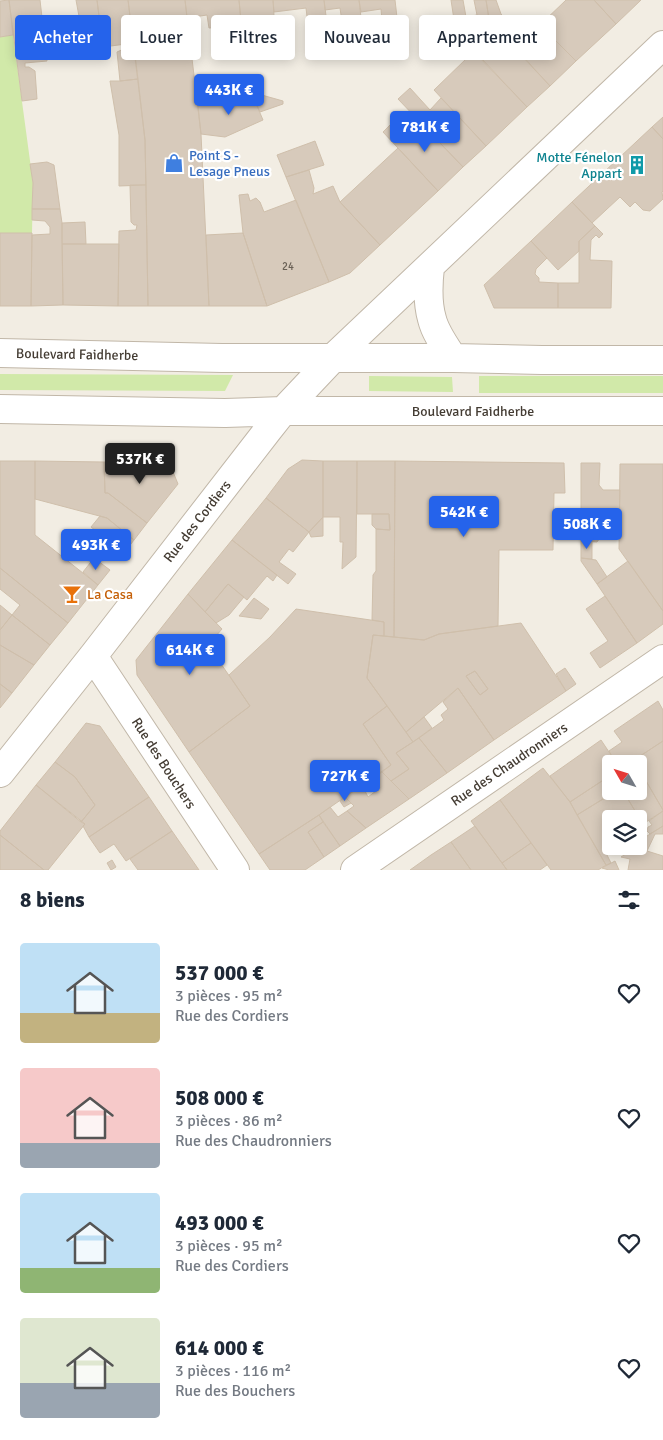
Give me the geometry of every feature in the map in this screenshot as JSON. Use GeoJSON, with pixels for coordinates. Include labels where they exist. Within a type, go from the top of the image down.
{"type":"FeatureCollection","features":[{"type":"Feature","properties":{"kind":"street"},"geometry":{"type":"LineString","coordinates":[[283,411],[334,357],[663,45]]}},
{"type":"Feature","properties":{"kind":"street"},"geometry":{"type":"LineString","coordinates":[[430,267],[428,288],[432,319],[453,358]]}},
{"type":"Feature","properties":{"kind":"street","name":"Boulevard Faidherbe"},"geometry":{"type":"LineString","coordinates":[[0,353],[222,358],[334,357],[663,360]]}},
{"type":"Feature","properties":{"kind":"street","name":"Boulevard Faidherbe"},"geometry":{"type":"LineString","coordinates":[[0,409],[225,413],[283,411],[663,412]]}},
{"type":"Feature","properties":{"kind":"street","name":"Rue des Cordiers"},"geometry":{"type":"LineString","coordinates":[[0,773],[283,411]]}},
{"type":"Feature","properties":{"kind":"street","name":"Rue des Bouchers"},"geometry":{"type":"LineString","coordinates":[[93,656],[235,870]]}},
{"type":"Feature","properties":{"kind":"street","name":"Rue des Chaudronniers"},"geometry":{"type":"LineString","coordinates":[[355,870],[661,664]]}},
{"type":"Feature","properties":{"kind":"green space"},"geometry":{"type":"Polygon","coordinates":[[[13,35],[33,183],[32,233],[0,233],[0,37],[13,35]]]}},
{"type":"Feature","properties":{"kind":"green space"},"geometry":{"type":"Polygon","coordinates":[[[0,374],[233,375],[225,391],[0,390],[0,374]]]}},
{"type":"Feature","properties":{"kind":"green space"},"geometry":{"type":"Polygon","coordinates":[[[369,376],[452,377],[453,392],[369,391],[369,376]]]}},
{"type":"Feature","properties":{"kind":"green space"},"geometry":{"type":"Polygon","coordinates":[[[479,376],[663,376],[663,393],[479,393],[479,376]]]}},
{"type":"Feature","properties":{"kind":"building"},"geometry":{"type":"Polygon","coordinates":[[[9,0],[40,0],[42,15],[15,15],[15,47],[9,0]]]}},
{"type":"Feature","properties":{"kind":"building"},"geometry":{"type":"Polygon","coordinates":[[[9,0],[13,35],[0,37],[0,1],[9,0]]]}},
{"type":"Feature","properties":{"kind":"building"},"geometry":{"type":"Polygon","coordinates":[[[76,0],[97,0],[99,15],[79,15],[76,0]]]}},
{"type":"Feature","properties":{"kind":"building"},"geometry":{"type":"Polygon","coordinates":[[[97,0],[128,0],[130,15],[121,15],[121,45],[111,46],[111,15],[99,15],[97,0]]]}},
{"type":"Feature","properties":{"kind":"building","name":"Point S - Lesage Pneus"},"geometry":{"type":"Polygon","coordinates":[[[128,0],[185,0],[187,15],[130,15],[128,0]]]}},
{"type":"Feature","properties":{"kind":"building"},"geometry":{"type":"Polygon","coordinates":[[[185,0],[239,0],[240,15],[211,15],[211,28],[209,28],[207,15],[187,15],[185,0]]]}},
{"type":"Feature","properties":{"kind":"building"},"geometry":{"type":"Polygon","coordinates":[[[239,0],[273,0],[274,15],[240,15],[239,0]]]}},
{"type":"Feature","properties":{"kind":"building"},"geometry":{"type":"Polygon","coordinates":[[[273,0],[324,0],[326,15],[307,15],[306,8],[274,12],[273,0]]]}},
{"type":"Feature","properties":{"kind":"building"},"geometry":{"type":"Polygon","coordinates":[[[324,0],[359,0],[361,15],[341,15],[340,8],[325,10],[324,0]]]}},
{"type":"Feature","properties":{"kind":"building"},"geometry":{"type":"Polygon","coordinates":[[[359,0],[395,0],[397,15],[382,15],[381,9],[361,12],[359,0]]]}},
{"type":"Feature","properties":{"kind":"building"},"geometry":{"type":"Polygon","coordinates":[[[451,0],[463,0],[466,15],[453,15],[451,0]]]}},
{"type":"Feature","properties":{"kind":"building"},"geometry":{"type":"Polygon","coordinates":[[[474,0],[486,0],[488,15],[477,15],[474,0]]]}},
{"type":"Feature","properties":{"kind":"building"},"geometry":{"type":"Polygon","coordinates":[[[486,0],[496,0],[502,15],[488,15],[486,0]]]}},
{"type":"Feature","properties":{"kind":"building"},"geometry":{"type":"Polygon","coordinates":[[[566,0],[594,0],[616,24],[576,61],[556,41],[556,15],[550,15],[566,0]]]}},
{"type":"Feature","properties":{"kind":"building"},"geometry":{"type":"Polygon","coordinates":[[[594,0],[641,0],[616,24],[594,0]]]}},
{"type":"Feature","properties":{"kind":"building"},"geometry":{"type":"Polygon","coordinates":[[[556,41],[576,61],[550,86],[526,60],[556,60],[556,41]]]}},
{"type":"Feature","properties":{"kind":"building"},"geometry":{"type":"Polygon","coordinates":[[[121,50],[121,60],[136,60],[138,79],[120,81],[117,52],[121,50]]]}},
{"type":"Feature","properties":{"kind":"building"},"geometry":{"type":"Polygon","coordinates":[[[17,60],[47,60],[25,63],[25,67],[35,71],[37,99],[22,101],[17,60]]]}},
{"type":"Feature","properties":{"kind":"building","name":"Point S - Lesage Pneus"},"geometry":{"type":"Polygon","coordinates":[[[135,60],[192,60],[201,134],[209,306],[148,306],[145,140],[135,60]]]}},
{"type":"Feature","properties":{"kind":"building"},"geometry":{"type":"Polygon","coordinates":[[[465,60],[483,60],[527,107],[486,146],[434,90],[465,60]]]}},
{"type":"Feature","properties":{"kind":"building"},"geometry":{"type":"Polygon","coordinates":[[[482,60],[526,60],[550,86],[527,107],[482,60]]]}},
{"type":"Feature","properties":{"kind":"building"},"geometry":{"type":"Polygon","coordinates":[[[138,79],[145,140],[146,185],[119,186],[119,135],[110,81],[138,79]]]}},
{"type":"Feature","properties":{"kind":"building"},"geometry":{"type":"Polygon","coordinates":[[[410,88],[430,110],[441,98],[486,146],[463,167],[398,99],[410,88]]]}},
{"type":"Feature","properties":{"kind":"building"},"geometry":{"type":"Polygon","coordinates":[[[251,92],[283,101],[283,104],[260,112],[251,92]]]}},
{"type":"Feature","properties":{"kind":"building"},"geometry":{"type":"Polygon","coordinates":[[[251,92],[263,120],[225,137],[201,134],[198,106],[251,92]]]}},
{"type":"Feature","properties":{"kind":"building"},"geometry":{"type":"Polygon","coordinates":[[[663,117],[663,139],[652,127],[663,117]]]}},
{"type":"Feature","properties":{"kind":"building"},"geometry":{"type":"Polygon","coordinates":[[[394,121],[406,133],[419,121],[463,167],[438,191],[383,132],[394,121]]]}},
{"type":"Feature","properties":{"kind":"building","name":"Motte Fénelon Appart"},"geometry":{"type":"Polygon","coordinates":[[[652,127],[663,139],[663,199],[650,211],[643,210],[635,202],[630,207],[620,197],[592,223],[572,202],[652,127]]]}},
{"type":"Feature","properties":{"kind":"building"},"geometry":{"type":"Polygon","coordinates":[[[315,141],[324,165],[286,177],[277,155],[315,141]]]}},
{"type":"Feature","properties":{"kind":"building"},"geometry":{"type":"Polygon","coordinates":[[[398,148],[438,191],[380,245],[340,202],[398,148]]]}},
{"type":"Feature","properties":{"kind":"building"},"geometry":{"type":"Polygon","coordinates":[[[47,162],[54,165],[60,209],[32,209],[33,183],[30,164],[47,162]]]}},
{"type":"Feature","properties":{"kind":"building"},"geometry":{"type":"Polygon","coordinates":[[[309,170],[314,188],[313,194],[333,186],[340,202],[380,245],[350,273],[329,282],[286,177],[309,170]]]}},
{"type":"Feature","properties":{"kind":"building"},"geometry":{"type":"Polygon","coordinates":[[[130,185],[146,185],[148,306],[118,306],[119,231],[136,230],[137,225],[131,222],[130,185]]]}},
{"type":"Feature","properties":{"kind":"building"},"geometry":{"type":"Polygon","coordinates":[[[248,194],[250,201],[256,198],[260,202],[264,212],[296,200],[329,282],[267,306],[243,233],[239,195],[248,194]]]}},
{"type":"Feature","properties":{"kind":"building"},"geometry":{"type":"Polygon","coordinates":[[[572,202],[595,226],[579,241],[579,251],[558,270],[531,241],[572,202]]]}},
{"type":"Feature","properties":{"kind":"building"},"geometry":{"type":"Polygon","coordinates":[[[32,209],[60,209],[62,223],[63,305],[31,306],[32,235],[50,234],[50,227],[45,221],[32,220],[32,209]]]}},
{"type":"Feature","properties":{"kind":"building"},"geometry":{"type":"Polygon","coordinates":[[[85,222],[86,244],[62,244],[62,223],[85,222]]]}},
{"type":"Feature","properties":{"kind":"building"},"geometry":{"type":"Polygon","coordinates":[[[595,226],[603,234],[599,238],[596,235],[591,240],[590,260],[612,261],[611,308],[558,308],[558,283],[579,283],[579,241],[595,226]]]}},
{"type":"Feature","properties":{"kind":"building"},"geometry":{"type":"Polygon","coordinates":[[[0,233],[32,233],[31,306],[0,306],[0,233]]]}},
{"type":"Feature","properties":{"kind":"building"},"geometry":{"type":"Polygon","coordinates":[[[243,233],[267,306],[209,306],[206,235],[243,233]]]}},
{"type":"Feature","properties":{"kind":"building"},"geometry":{"type":"Polygon","coordinates":[[[531,241],[547,258],[536,269],[535,274],[539,278],[539,282],[558,283],[558,308],[494,308],[484,285],[531,241]]]}},
{"type":"Feature","properties":{"kind":"building"},"geometry":{"type":"Polygon","coordinates":[[[62,244],[119,244],[118,306],[63,305],[62,244]]]}},
{"type":"Feature","properties":{"kind":"building"},"geometry":{"type":"Polygon","coordinates":[[[302,460],[323,461],[323,517],[309,532],[266,498],[288,469],[302,460]]]}},
{"type":"Feature","properties":{"kind":"building"},"geometry":{"type":"Polygon","coordinates":[[[0,461],[35,461],[35,535],[98,585],[68,623],[0,568],[0,461]]]}},
{"type":"Feature","properties":{"kind":"building"},"geometry":{"type":"Polygon","coordinates":[[[35,461],[104,462],[105,493],[108,493],[147,523],[134,540],[107,518],[35,499],[35,461]]]}},
{"type":"Feature","properties":{"kind":"building"},"geometry":{"type":"Polygon","coordinates":[[[323,461],[357,461],[356,557],[342,569],[343,542],[340,542],[340,517],[323,517],[323,461]]]}},
{"type":"Feature","properties":{"kind":"building"},"geometry":{"type":"Polygon","coordinates":[[[357,461],[395,461],[394,637],[384,636],[384,622],[372,620],[373,575],[376,571],[376,529],[390,530],[389,514],[357,514],[357,461]]]}},
{"type":"Feature","properties":{"kind":"building"},"geometry":{"type":"Polygon","coordinates":[[[395,461],[564,463],[565,493],[554,493],[553,550],[499,550],[498,626],[439,634],[424,640],[394,637],[395,461]]]}},
{"type":"Feature","properties":{"kind":"building"},"geometry":{"type":"Polygon","coordinates":[[[104,462],[169,462],[178,484],[147,523],[108,493],[105,493],[104,462]]]}},
{"type":"Feature","properties":{"kind":"building"},"geometry":{"type":"Polygon","coordinates":[[[581,463],[600,463],[599,485],[603,490],[620,490],[619,536],[602,535],[597,542],[581,541],[581,463]]]}},
{"type":"Feature","properties":{"kind":"building"},"geometry":{"type":"Polygon","coordinates":[[[620,464],[663,464],[663,611],[619,549],[620,464]]]}},
{"type":"Feature","properties":{"kind":"building"},"geometry":{"type":"Polygon","coordinates":[[[266,498],[309,532],[293,552],[289,549],[279,562],[296,574],[288,584],[232,540],[266,498]]]}},
{"type":"Feature","properties":{"kind":"building"},"geometry":{"type":"Polygon","coordinates":[[[372,514],[389,514],[390,530],[376,529],[372,525],[372,514]]]}},
{"type":"Feature","properties":{"kind":"building"},"geometry":{"type":"Polygon","coordinates":[[[100,516],[107,518],[123,531],[113,544],[91,527],[100,516]]]}},
{"type":"Feature","properties":{"kind":"building"},"geometry":{"type":"Polygon","coordinates":[[[323,517],[323,536],[311,537],[309,532],[323,517]]]}},
{"type":"Feature","properties":{"kind":"building"},"geometry":{"type":"Polygon","coordinates":[[[123,531],[134,540],[124,553],[113,544],[123,531]]]}},
{"type":"Feature","properties":{"kind":"building"},"geometry":{"type":"Polygon","coordinates":[[[232,540],[277,575],[273,581],[267,576],[247,600],[228,584],[205,612],[188,594],[232,540]]]}},
{"type":"Feature","properties":{"kind":"building"},"geometry":{"type":"Polygon","coordinates":[[[581,541],[592,541],[592,559],[581,558],[581,541]]]}},
{"type":"Feature","properties":{"kind":"building"},"geometry":{"type":"Polygon","coordinates":[[[94,558],[110,570],[98,585],[83,572],[94,558]]]}},
{"type":"Feature","properties":{"kind":"building"},"geometry":{"type":"Polygon","coordinates":[[[581,558],[596,560],[607,577],[597,584],[581,561],[581,558]]]}},
{"type":"Feature","properties":{"kind":"building"},"geometry":{"type":"Polygon","coordinates":[[[628,561],[663,611],[663,624],[637,643],[597,584],[628,561]]]}},
{"type":"Feature","properties":{"kind":"building"},"geometry":{"type":"Polygon","coordinates":[[[0,568],[68,623],[50,645],[12,615],[20,605],[0,589],[0,568]]]}},
{"type":"Feature","properties":{"kind":"building"},"geometry":{"type":"Polygon","coordinates":[[[228,584],[244,597],[229,615],[216,623],[205,612],[228,584]]]}},
{"type":"Feature","properties":{"kind":"building"},"geometry":{"type":"Polygon","coordinates":[[[188,594],[222,629],[208,645],[250,706],[189,752],[137,675],[136,660],[188,594]]]}},
{"type":"Feature","properties":{"kind":"building"},"geometry":{"type":"Polygon","coordinates":[[[605,596],[637,643],[600,668],[590,653],[608,641],[586,609],[605,596]]]}},
{"type":"Feature","properties":{"kind":"building"},"geometry":{"type":"Polygon","coordinates":[[[254,598],[269,609],[261,619],[239,616],[254,598]]]}},
{"type":"Feature","properties":{"kind":"building"},"geometry":{"type":"Polygon","coordinates":[[[0,605],[12,615],[0,630],[0,605]]]}},
{"type":"Feature","properties":{"kind":"building"},"geometry":{"type":"Polygon","coordinates":[[[296,609],[384,622],[384,636],[373,635],[367,678],[387,706],[363,724],[391,765],[259,854],[189,752],[250,706],[229,675],[270,637],[296,609]]]}},
{"type":"Feature","properties":{"kind":"building"},"geometry":{"type":"Polygon","coordinates":[[[12,615],[50,645],[34,665],[0,645],[0,630],[12,615]]]}},
{"type":"Feature","properties":{"kind":"building"},"geometry":{"type":"Polygon","coordinates":[[[521,623],[566,691],[494,740],[458,688],[406,732],[367,678],[373,635],[424,640],[439,634],[521,623]],[[475,671],[466,676],[480,695],[488,689],[475,671]]]}},
{"type":"Feature","properties":{"kind":"building"},"geometry":{"type":"Polygon","coordinates":[[[0,645],[34,665],[12,693],[0,684],[0,645]]]}},
{"type":"Feature","properties":{"kind":"building"},"geometry":{"type":"Polygon","coordinates":[[[565,668],[576,684],[566,691],[556,674],[565,668]]]}},
{"type":"Feature","properties":{"kind":"building"},"geometry":{"type":"Polygon","coordinates":[[[475,671],[488,689],[480,695],[466,676],[475,671]]]}},
{"type":"Feature","properties":{"kind":"building"},"geometry":{"type":"Polygon","coordinates":[[[0,684],[12,693],[0,708],[0,684]]]}},
{"type":"Feature","properties":{"kind":"building"},"geometry":{"type":"Polygon","coordinates":[[[458,688],[494,740],[447,773],[419,738],[444,720],[441,715],[448,709],[443,702],[458,688]]]}},
{"type":"Feature","properties":{"kind":"building"},"geometry":{"type":"Polygon","coordinates":[[[658,701],[663,710],[663,741],[642,755],[611,755],[609,751],[622,742],[614,731],[658,701]]]}},
{"type":"Feature","properties":{"kind":"building"},"geometry":{"type":"Polygon","coordinates":[[[387,706],[413,742],[396,753],[409,769],[391,781],[382,772],[391,765],[363,724],[387,706]]]}},
{"type":"Feature","properties":{"kind":"building"},"geometry":{"type":"Polygon","coordinates":[[[424,717],[432,728],[413,742],[406,732],[424,717]]]}},
{"type":"Feature","properties":{"kind":"building"},"geometry":{"type":"Polygon","coordinates":[[[86,723],[100,726],[149,797],[89,837],[83,826],[85,824],[81,822],[95,805],[75,777],[55,762],[86,723]]]}},
{"type":"Feature","properties":{"kind":"building"},"geometry":{"type":"Polygon","coordinates":[[[419,738],[447,773],[409,799],[391,781],[409,769],[396,753],[419,738]]]}},
{"type":"Feature","properties":{"kind":"building"},"geometry":{"type":"Polygon","coordinates":[[[601,740],[611,755],[602,755],[602,781],[570,802],[550,776],[601,740]]]}},
{"type":"Feature","properties":{"kind":"building"},"geometry":{"type":"Polygon","coordinates":[[[663,741],[663,810],[648,784],[648,755],[642,755],[663,741]]]}},
{"type":"Feature","properties":{"kind":"building"},"geometry":{"type":"Polygon","coordinates":[[[55,762],[75,777],[95,805],[81,822],[36,785],[55,762]]]}},
{"type":"Feature","properties":{"kind":"building"},"geometry":{"type":"Polygon","coordinates":[[[543,768],[570,802],[606,865],[598,870],[551,870],[500,800],[543,768]]]}},
{"type":"Feature","properties":{"kind":"building"},"geometry":{"type":"Polygon","coordinates":[[[382,772],[409,799],[366,828],[347,811],[354,806],[345,797],[362,785],[368,797],[380,788],[377,783],[371,787],[367,782],[382,772]]]}},
{"type":"Feature","properties":{"kind":"building"},"geometry":{"type":"Polygon","coordinates":[[[602,781],[602,800],[577,815],[570,802],[602,781]]]}},
{"type":"Feature","properties":{"kind":"building"},"geometry":{"type":"Polygon","coordinates":[[[648,784],[663,811],[647,821],[647,810],[635,810],[628,800],[648,800],[648,784]]]}},
{"type":"Feature","properties":{"kind":"building"},"geometry":{"type":"Polygon","coordinates":[[[36,785],[85,824],[48,870],[44,870],[0,835],[0,831],[36,785]]]}},
{"type":"Feature","properties":{"kind":"building"},"geometry":{"type":"Polygon","coordinates":[[[149,797],[172,831],[126,861],[114,844],[100,853],[89,837],[149,797]]]}},
{"type":"Feature","properties":{"kind":"building"},"geometry":{"type":"Polygon","coordinates":[[[345,797],[351,803],[344,807],[340,801],[345,797]]]}},
{"type":"Feature","properties":{"kind":"building"},"geometry":{"type":"Polygon","coordinates":[[[500,800],[531,843],[502,863],[471,821],[500,800]]]}},
{"type":"Feature","properties":{"kind":"building"},"geometry":{"type":"Polygon","coordinates":[[[602,800],[628,800],[635,810],[602,810],[602,855],[607,855],[611,863],[606,865],[577,815],[602,800]]]}},
{"type":"Feature","properties":{"kind":"building"},"geometry":{"type":"Polygon","coordinates":[[[330,807],[338,817],[347,811],[366,828],[340,846],[319,815],[330,807]]]}},
{"type":"Feature","properties":{"kind":"building"},"geometry":{"type":"Polygon","coordinates":[[[663,811],[663,826],[650,834],[647,831],[648,827],[652,825],[649,821],[663,811]]]}},
{"type":"Feature","properties":{"kind":"building"},"geometry":{"type":"Polygon","coordinates":[[[319,815],[323,822],[308,832],[324,857],[305,870],[270,870],[259,854],[319,815]]]}},
{"type":"Feature","properties":{"kind":"building"},"geometry":{"type":"Polygon","coordinates":[[[323,822],[340,846],[324,857],[308,832],[323,822]]]}},
{"type":"Feature","properties":{"kind":"building"},"geometry":{"type":"Polygon","coordinates":[[[475,826],[507,870],[471,870],[451,842],[475,826]]]}},
{"type":"Feature","properties":{"kind":"building"},"geometry":{"type":"Polygon","coordinates":[[[663,826],[663,834],[655,834],[647,851],[647,836],[663,826]]]}},
{"type":"Feature","properties":{"kind":"building"},"geometry":{"type":"Polygon","coordinates":[[[172,831],[199,870],[138,870],[130,859],[172,831]]]}},
{"type":"Feature","properties":{"kind":"building"},"geometry":{"type":"Polygon","coordinates":[[[0,835],[44,870],[0,870],[0,835]]]}},
{"type":"Feature","properties":{"kind":"building"},"geometry":{"type":"Polygon","coordinates":[[[451,842],[471,870],[410,870],[431,855],[451,842]]]}},
{"type":"Feature","properties":{"kind":"building"},"geometry":{"type":"Polygon","coordinates":[[[531,843],[547,865],[540,870],[507,870],[502,863],[531,843]]]}},
{"type":"Feature","properties":{"kind":"building"},"geometry":{"type":"Polygon","coordinates":[[[647,851],[663,856],[663,870],[628,870],[630,859],[621,857],[624,855],[647,855],[647,851]]]}},
{"type":"Feature","properties":{"kind":"building"},"geometry":{"type":"Polygon","coordinates":[[[112,860],[116,867],[111,870],[107,863],[112,860]]]}},
{"type":"Feature","properties":{"kind":"building"},"geometry":{"type":"Polygon","coordinates":[[[615,861],[619,870],[602,868],[615,861]]]}},
{"type":"Feature","properties":{"kind":"place","name":"Point S - Lesage Pneus"},"geometry":{"type":"Point","coordinates":[174,163]}},
{"type":"Feature","properties":{"kind":"place","name":"Motte Fénelon Appart"},"geometry":{"type":"Point","coordinates":[637,165]}},
{"type":"Feature","properties":{"kind":"place","name":"La Casa"},"geometry":{"type":"Point","coordinates":[72,594]}}]}
